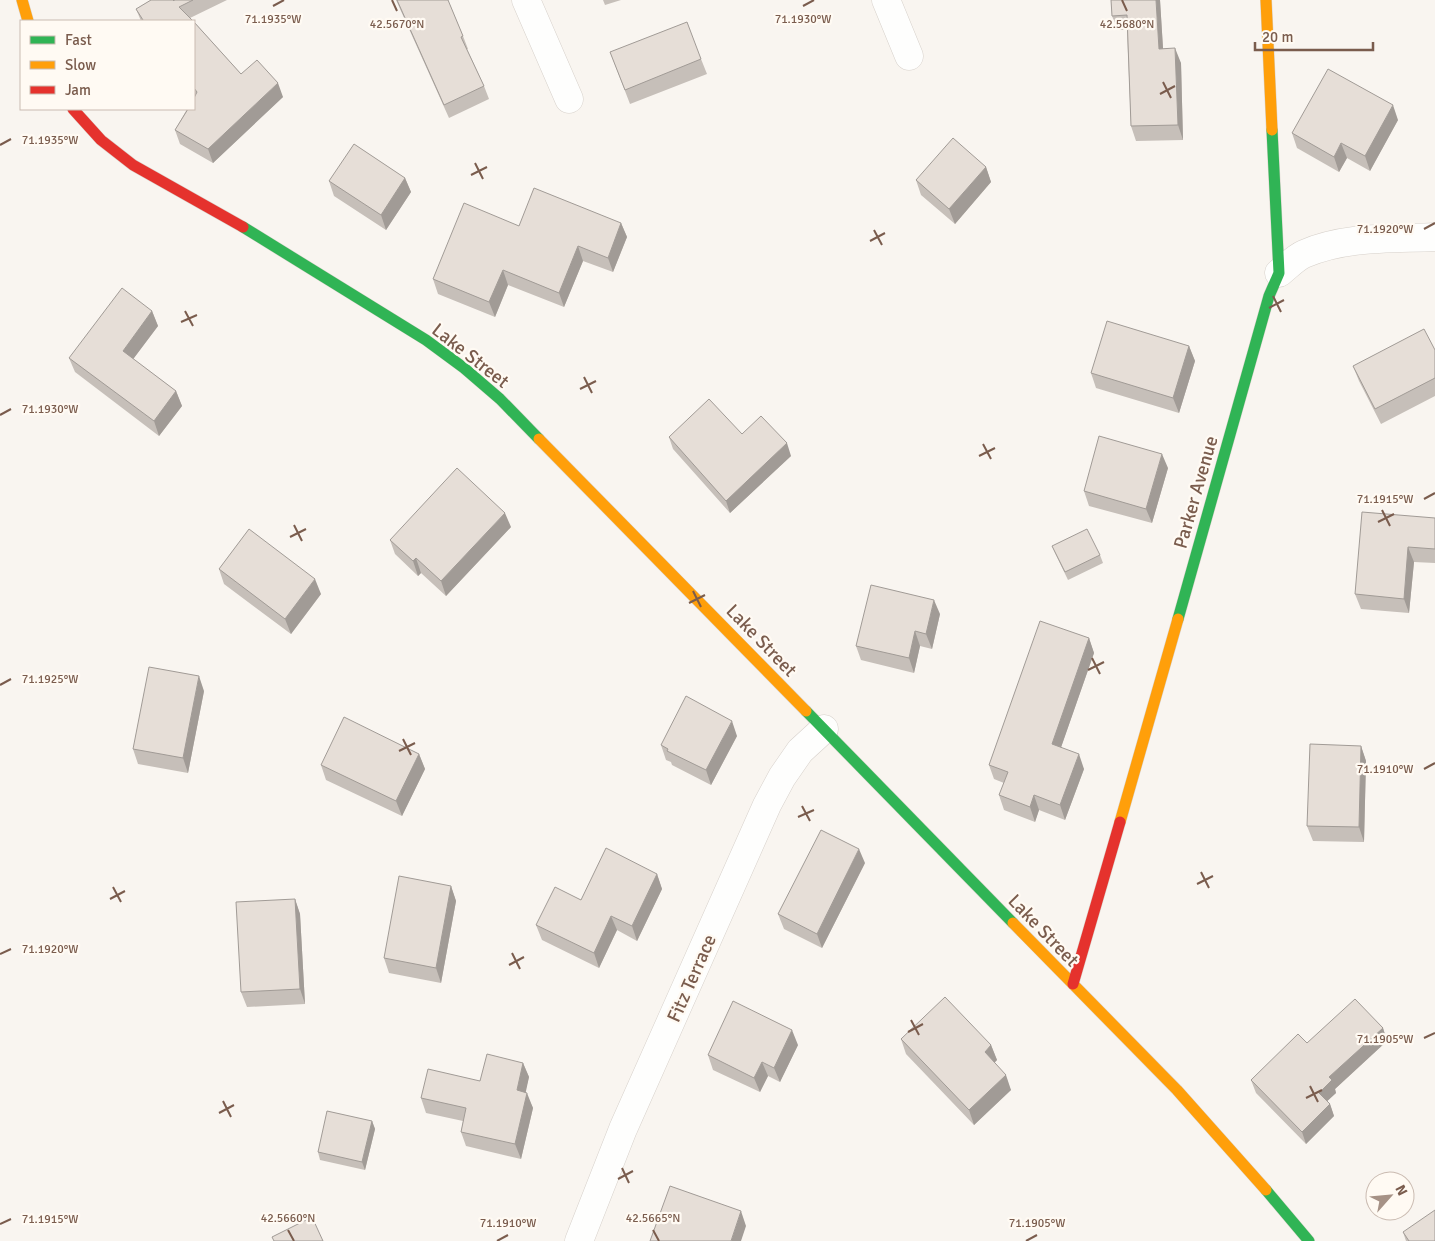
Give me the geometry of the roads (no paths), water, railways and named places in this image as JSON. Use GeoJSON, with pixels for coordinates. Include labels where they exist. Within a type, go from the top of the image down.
{"type":"FeatureCollection","features":[{"type":"Feature","properties":{"kind":"street"},"geometry":{"type":"LineString","coordinates":[[22,0],[28,20]]}},
{"type":"Feature","properties":{"kind":"street"},"geometry":{"type":"LineString","coordinates":[[526,0],[569,99]]}},
{"type":"Feature","properties":{"kind":"street"},"geometry":{"type":"LineString","coordinates":[[886,0],[909,56]]}},
{"type":"Feature","properties":{"kind":"street","name":"Parker Avenue"},"geometry":{"type":"LineString","coordinates":[[1073,984],[1269,296],[1279,273],[1266,0]]}},
{"type":"Feature","properties":{"kind":"street","name":"Lake Street"},"geometry":{"type":"LineString","coordinates":[[75,110],[102,140],[133,164],[331,280],[426,340],[464,368],[500,400],[542,440],[1177,1090],[1309,1241]]}},
{"type":"Feature","properties":{"kind":"street"},"geometry":{"type":"LineString","coordinates":[[1279,273],[1302,255],[1328,246],[1358,241],[1435,237]]}},
{"type":"Feature","properties":{"kind":"street","name":"Fitz Terrace"},"geometry":{"type":"LineString","coordinates":[[579,1241],[623,1129],[767,805],[782,777],[800,751],[824,729]]}}]}
